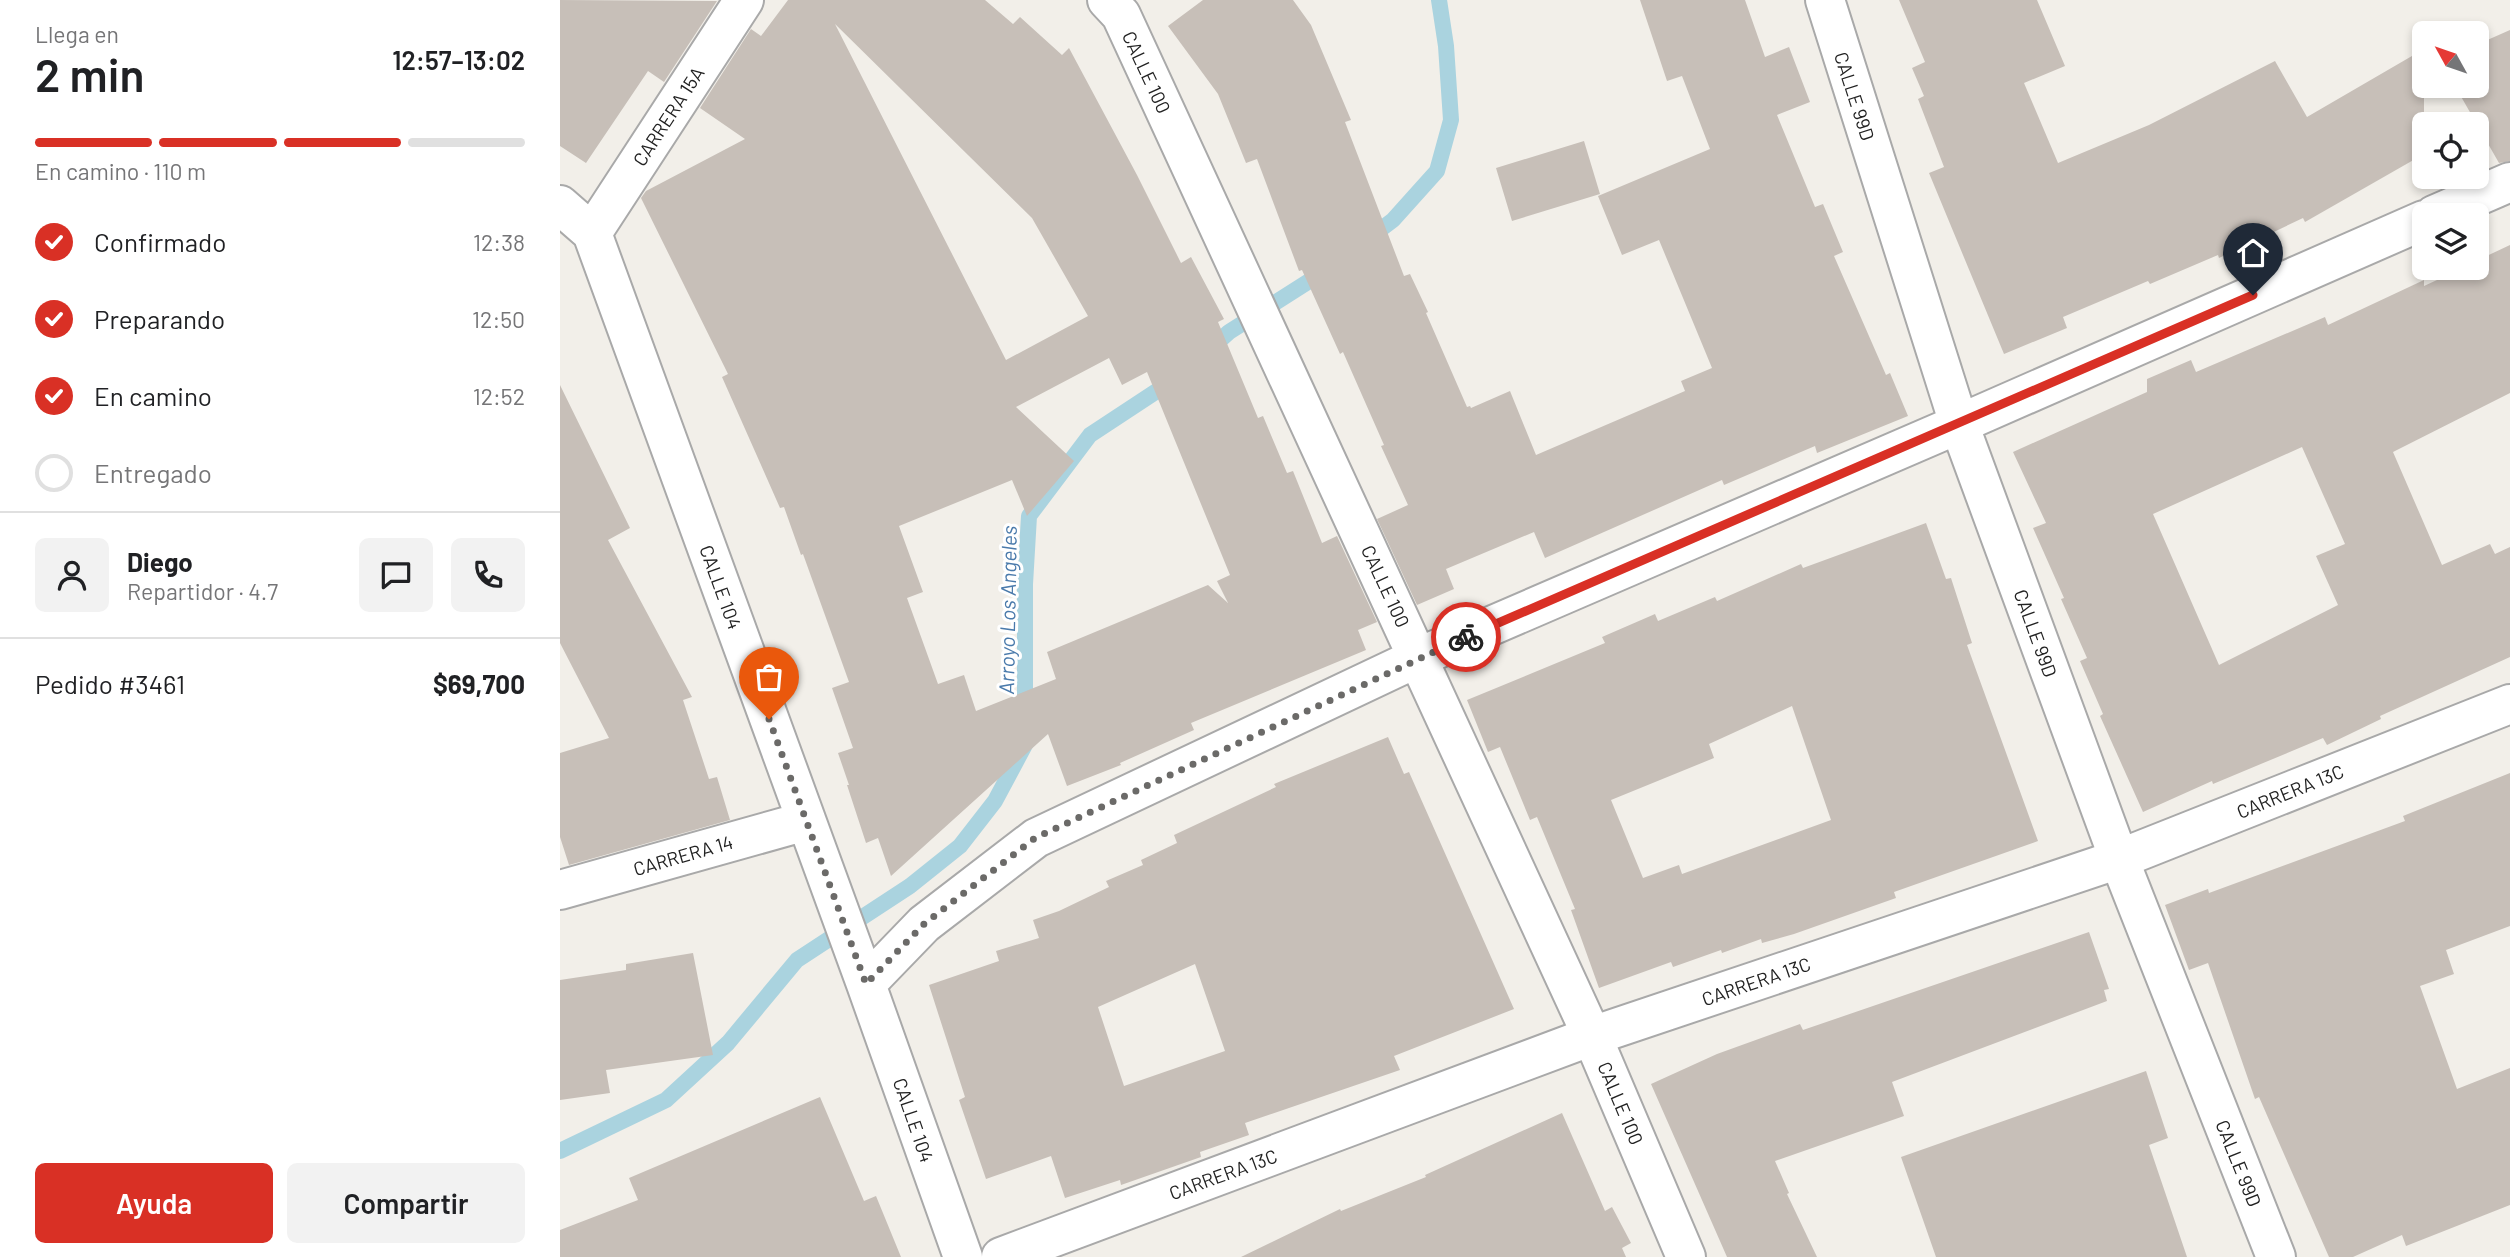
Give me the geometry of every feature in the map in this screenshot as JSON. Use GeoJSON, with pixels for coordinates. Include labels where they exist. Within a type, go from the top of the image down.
{"type":"FeatureCollection","features":[{"type":"Feature","properties":{"kind":"street","name":"CARRERA 15A"},"geometry":{"type":"LineString","coordinates":[[592,233],[744,0]]}},
{"type":"Feature","properties":{"kind":"street","name":"CALLE 100"},"geometry":{"type":"LineString","coordinates":[[1107,0],[1121,15],[1419,657],[1592,1036],[1686,1257]]}},
{"type":"Feature","properties":{"kind":"street","name":"CALLE 99D"},"geometry":{"type":"LineString","coordinates":[[1825,0],[1959,424],[2119,859],[2276,1257]]}},
{"type":"Feature","properties":{"kind":"street"},"geometry":{"type":"LineString","coordinates":[[2462,203],[2510,182]]}},
{"type":"Feature","properties":{"kind":"street","name":"CALLE 104"},"geometry":{"type":"LineString","coordinates":[[560,205],[592,233],[864,977],[963,1257]]}},
{"type":"Feature","properties":{"kind":"street"},"geometry":{"type":"LineString","coordinates":[[864,977],[924,924],[1035,838],[1419,657],[2412,225]]}},
{"type":"Feature","properties":{"kind":"street","name":"CARRERA 13C"},"geometry":{"type":"LineString","coordinates":[[1001,1257],[1592,1036],[2119,859],[2510,704]]}},
{"type":"Feature","properties":{"kind":"street","name":"CARRERA 14"},"geometry":{"type":"LineString","coordinates":[[560,890],[806,821]]}},
{"type":"Feature","properties":{"kind":"building"},"geometry":{"type":"Polygon","coordinates":[[[560,0],[717,1],[664,82],[648,71],[586,163],[560,146],[560,0]]]}},
{"type":"Feature","properties":{"kind":"building"},"geometry":{"type":"Polygon","coordinates":[[[788,0],[985,0],[1013,24],[1020,17],[1062,55],[1069,48],[1181,263],[1191,257],[1224,319],[1218,322],[1258,418],[1263,416],[1287,473],[1293,471],[1322,543],[1337,536],[1377,622],[1358,630],[1366,650],[1191,723],[1194,730],[1120,763],[1121,765],[1067,786],[1048,734],[891,876],[878,838],[866,843],[838,753],[853,748],[832,688],[849,682],[803,554],[801,555],[784,507],[780,508],[722,377],[728,374],[641,198],[646,191],[745,139],[700,108],[751,29],[761,36],[788,0]],[[835,24],[1006,360],[1088,316],[1032,218],[835,24]],[[1109,358],[1016,407],[1074,461],[1027,516],[1012,480],[899,526],[923,592],[907,598],[938,684],[964,675],[976,711],[1056,679],[1047,652],[1208,585],[1228,603],[1217,581],[1230,575],[1147,372],[1122,385],[1109,358]]]}},
{"type":"Feature","properties":{"kind":"building"},"geometry":{"type":"Polygon","coordinates":[[[1203,0],[1293,0],[1311,25],[1351,120],[1345,122],[1404,276],[1410,274],[1467,407],[1471,408],[1510,391],[1536,455],[1685,391],[1681,381],[1712,368],[1659,240],[1622,255],[1598,196],[1710,149],[1682,76],[1667,81],[1640,0],[1745,0],[1765,57],[1789,47],[1810,102],[1777,115],[1815,207],[1823,204],[1843,252],[1834,256],[1886,375],[1890,373],[1908,416],[1817,453],[1815,446],[1724,485],[1722,480],[1545,558],[1534,532],[1446,569],[1454,589],[1417,605],[1377,519],[1408,505],[1381,446],[1384,445],[1343,352],[1340,354],[1302,270],[1299,271],[1257,159],[1246,163],[1218,94],[1168,26],[1203,0]]]}},
{"type":"Feature","properties":{"kind":"building"},"geometry":{"type":"Polygon","coordinates":[[[1899,0],[2037,0],[2065,66],[2024,83],[2058,163],[2149,125],[2275,61],[2307,117],[2412,56],[2412,98],[2424,98],[2424,112],[2412,112],[2412,161],[2305,222],[2303,218],[2219,258],[2218,255],[2150,284],[2148,281],[2063,317],[2067,328],[2004,354],[1929,173],[1944,167],[1918,99],[1924,96],[1912,68],[1925,62],[1899,0]]]}},
{"type":"Feature","properties":{"kind":"building"},"geometry":{"type":"Polygon","coordinates":[[[2510,30],[2510,161],[2499,163],[2489,146],[2489,112],[2470,112],[2462,98],[2489,98],[2489,39],[2510,30]]]}},
{"type":"Feature","properties":{"kind":"building"},"geometry":{"type":"Polygon","coordinates":[[[1584,141],[1600,194],[1512,221],[1496,168],[1584,141]]]}},
{"type":"Feature","properties":{"kind":"building"},"geometry":{"type":"Polygon","coordinates":[[[2510,245],[2510,393],[2393,452],[2442,565],[2490,544],[2495,554],[2510,547],[2510,657],[2380,716],[2381,719],[2327,745],[2323,738],[2213,784],[2212,781],[2143,812],[2100,716],[2103,714],[2080,661],[2087,658],[2033,528],[2046,523],[2013,452],[2147,392],[2147,379],[2191,360],[2196,372],[2325,317],[2328,325],[2424,280],[2424,286],[2437,280],[2489,280],[2489,255],[2510,245]],[[2302,447],[2153,514],[2219,665],[2338,605],[2316,556],[2345,544],[2302,447]]]}},
{"type":"Feature","properties":{"kind":"building"},"geometry":{"type":"Polygon","coordinates":[[[560,385],[630,528],[608,540],[692,697],[683,700],[709,779],[717,777],[730,820],[569,865],[560,837],[560,753],[609,738],[560,643],[560,385]]]}},
{"type":"Feature","properties":{"kind":"building"},"geometry":{"type":"Polygon","coordinates":[[[1926,523],[1946,579],[1951,578],[1972,643],[1967,645],[2038,841],[1894,892],[1896,898],[1794,934],[1762,943],[1761,939],[1673,967],[1671,962],[1599,988],[1571,910],[1575,909],[1537,817],[1530,820],[1500,747],[1488,752],[1467,700],[1605,643],[1602,637],[1655,614],[1658,621],[1715,597],[1717,601],[1801,564],[1803,568],[1926,523]],[[1792,706],[1709,744],[1714,758],[1611,800],[1643,878],[1679,865],[1682,874],[1831,820],[1792,706]]]}},
{"type":"Feature","properties":{"kind":"building"},"geometry":{"type":"Polygon","coordinates":[[[1388,737],[1404,774],[1409,772],[1514,1009],[1394,1056],[1400,1070],[1245,1123],[1249,1135],[1200,1152],[1201,1157],[1121,1185],[1120,1180],[1065,1198],[1051,1156],[986,1179],[959,1100],[965,1097],[929,985],[999,961],[996,951],[1039,938],[1033,920],[1059,911],[1109,887],[1106,881],[1143,865],[1141,860],[1177,843],[1174,835],[1276,787],[1274,784],[1388,737]],[[1195,964],[1098,1007],[1124,1086],[1225,1051],[1195,964]]]}},
{"type":"Feature","properties":{"kind":"building"},"geometry":{"type":"Polygon","coordinates":[[[2510,773],[2510,926],[2446,950],[2454,974],[2420,986],[2457,1089],[2510,1068],[2510,1205],[2406,1246],[2402,1235],[2353,1257],[2329,1257],[2259,1097],[2255,1099],[2208,963],[2189,970],[2165,905],[2208,889],[2209,893],[2405,821],[2403,816],[2510,773]]]}},
{"type":"Feature","properties":{"kind":"building"},"geometry":{"type":"Polygon","coordinates":[[[2089,932],[2109,989],[2104,990],[2107,1001],[1892,1082],[1904,1116],[1775,1161],[1789,1193],[1787,1194],[1817,1257],[1727,1257],[1651,1084],[1717,1054],[1800,1024],[1803,1030],[2089,932]]]}},
{"type":"Feature","properties":{"kind":"building"},"geometry":{"type":"Polygon","coordinates":[[[693,953],[713,1055],[606,1070],[610,1093],[560,1100],[560,980],[626,970],[626,964],[693,953]]]}},
{"type":"Feature","properties":{"kind":"building"},"geometry":{"type":"Polygon","coordinates":[[[2146,1071],[2168,1138],[2149,1145],[2187,1257],[1936,1257],[1901,1157],[2146,1071]]]}},
{"type":"Feature","properties":{"kind":"building"},"geometry":{"type":"Polygon","coordinates":[[[820,1097],[864,1201],[876,1196],[901,1257],[560,1257],[560,1230],[638,1200],[629,1178],[820,1097]]]}},
{"type":"Feature","properties":{"kind":"building"},"geometry":{"type":"Polygon","coordinates":[[[1562,1113],[1605,1211],[1612,1207],[1631,1243],[1622,1248],[1626,1257],[1241,1257],[1340,1209],[1341,1211],[1426,1177],[1425,1175],[1562,1113]]]}},
{"type":"Feature","properties":{"kind":"waterway","name":"Arroyo Los Angeles"},"geometry":{"type":"LineString","coordinates":[[1368,239],[1393,220],[1437,171],[1451,120],[1446,46],[1439,0]]}},
{"type":"Feature","properties":{"kind":"waterway","name":"Arroyo Los Angeles"},"geometry":{"type":"LineString","coordinates":[[1208,351],[1229,332],[1325,271]]}},
{"type":"Feature","properties":{"kind":"waterway","name":"Arroyo Los Angeles"},"geometry":{"type":"LineString","coordinates":[[1025,714],[1025,584],[1029,516],[1090,435],[1172,381]]}},
{"type":"Feature","properties":{"kind":"waterway","name":"Arroyo Los Angeles"},"geometry":{"type":"LineString","coordinates":[[560,1151],[666,1100],[728,1043],[797,960],[910,886],[960,846],[995,801],[1026,743]]}},
{"type":"Feature","properties":{"kind":"way so far"},"geometry":{"type":"LineString","coordinates":[[769,719],[866,984],[924,924],[1035,838],[1466,637]]}},
{"type":"Feature","properties":{"kind":"route"},"geometry":{"type":"LineString","coordinates":[[1466,637],[2253,295]]}}]}
